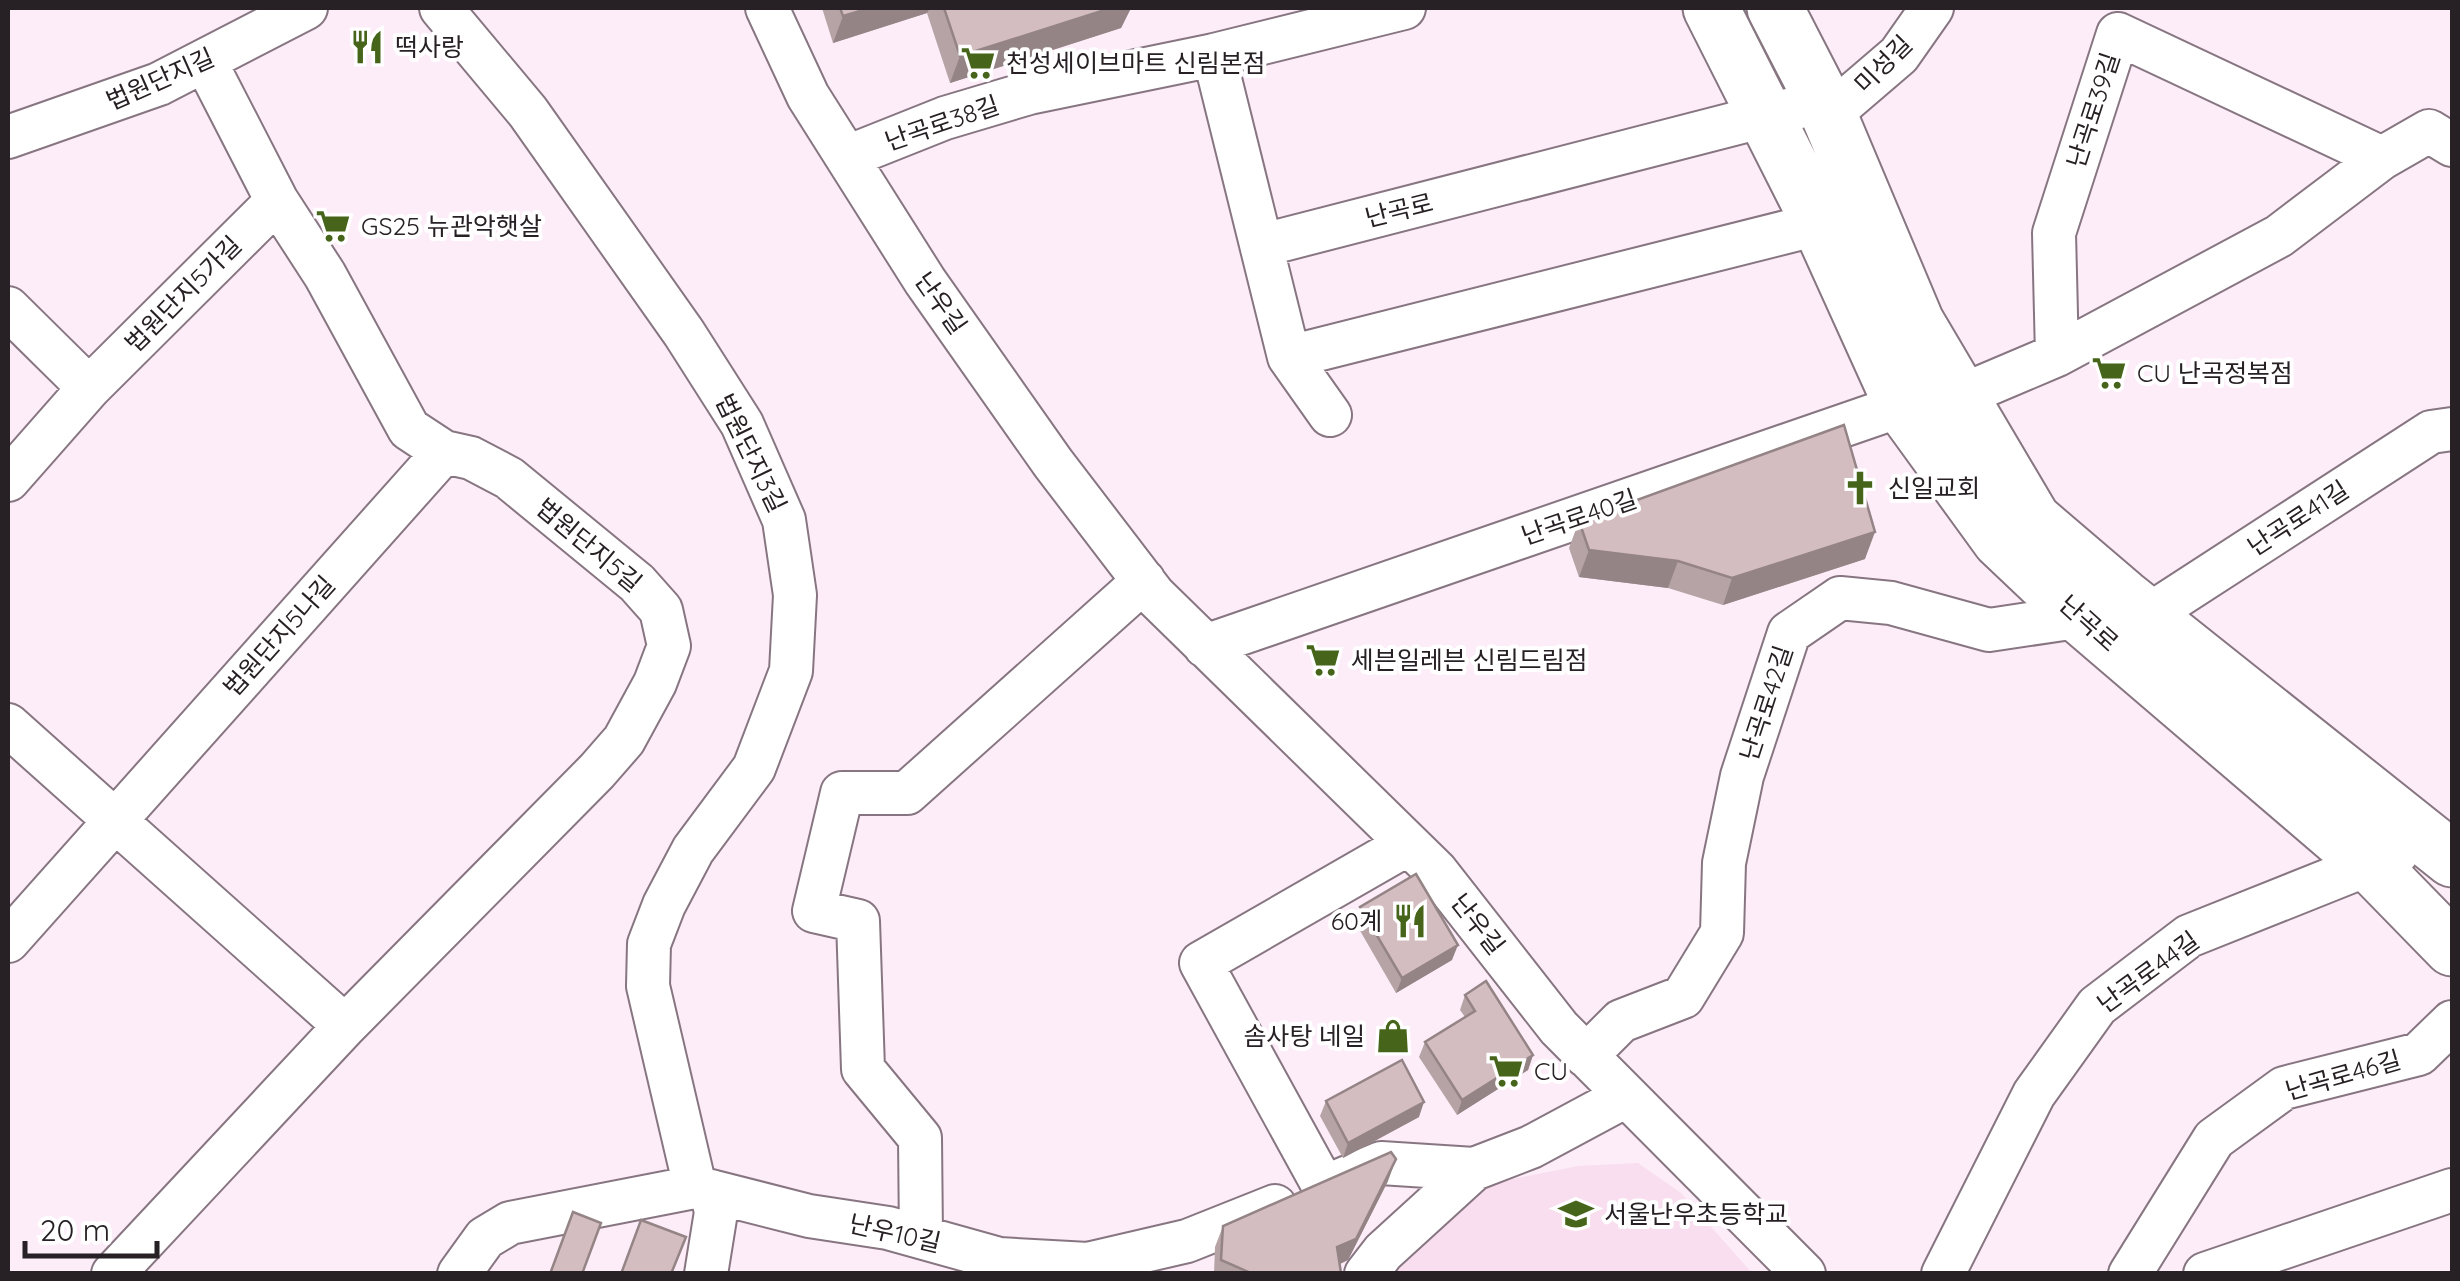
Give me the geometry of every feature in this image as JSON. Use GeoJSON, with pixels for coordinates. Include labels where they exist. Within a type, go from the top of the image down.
{"type":"FeatureCollection","features":[{"type":"Feature","properties":{"kind":"main road","name":"난곡로"},"geometry":{"type":"LineString","coordinates":[[1710,8],[1767,115],[1846,217],[1916,322],[2034,520],[2116,609],[2452,948]]}},
{"type":"Feature","properties":{"kind":"main road","name":"난곡로"},"geometry":{"type":"LineString","coordinates":[[1775,8],[1826,108],[1846,217],[1902,405],[2000,540],[2116,609],[2444,842]]}},
{"type":"Feature","properties":{"kind":"street","name":"법원단지길"},"geometry":{"type":"LineString","coordinates":[[8,137],[160,84],[306,8]]}},
{"type":"Feature","properties":{"kind":"street","name":"법원단지3길"},"geometry":{"type":"LineString","coordinates":[[441,8],[538,126],[684,334],[742,424],[784,520],[795,596],[791,671],[754,768],[693,850],[649,944],[648,986],[703,1189],[716,1212],[706,1274]]}},
{"type":"Feature","properties":{"kind":"street","name":"난우길"},"geometry":{"type":"LineString","coordinates":[[767,8],[808,96],[936,296],[1054,463],[1144,581],[1205,646],[1436,871],[1559,1028],[1804,1274]]}},
{"type":"Feature","properties":{"kind":"street","name":"난곡로38길"},"geometry":{"type":"LineString","coordinates":[[847,158],[945,118],[1029,93],[1214,55],[1404,8]]}},
{"type":"Feature","properties":{"kind":"street","name":"미성길"},"geometry":{"type":"LineString","coordinates":[[1826,108],[1899,55],[1932,8]]}},
{"type":"Feature","properties":{"kind":"street","name":"난곡로39길"},"geometry":{"type":"LineString","coordinates":[[2057,355],[2054,233],[2118,34],[2382,158]]}},
{"type":"Feature","properties":{"kind":"street"},"geometry":{"type":"LineString","coordinates":[[1214,55],[1290,356],[1330,415]]}},
{"type":"Feature","properties":{"kind":"street","name":"법원단지5길"},"geometry":{"type":"LineString","coordinates":[[113,1274],[345,1026],[624,740],[655,683],[669,646],[662,610],[637,583],[509,478],[471,458],[444,452],[409,429],[325,275],[277,201],[205,60]]}},
{"type":"Feature","properties":{"kind":"street","name":"난곡로"},"geometry":{"type":"LineString","coordinates":[[1264,246],[1767,115],[1826,108]]}},
{"type":"Feature","properties":{"kind":"street"},"geometry":{"type":"LineString","coordinates":[[1956,392],[2057,355],[2279,236],[2382,158],[2429,131],[2452,145]]}},
{"type":"Feature","properties":{"kind":"street","name":"법원단지5가길"},"geometry":{"type":"LineString","coordinates":[[8,480],[89,388],[277,201]]}},
{"type":"Feature","properties":{"kind":"street"},"geometry":{"type":"LineString","coordinates":[[1290,356],[1846,217]]}},
{"type":"Feature","properties":{"kind":"street"},"geometry":{"type":"LineString","coordinates":[[8,308],[89,388]]}},
{"type":"Feature","properties":{"kind":"street","name":"난곡로40길"},"geometry":{"type":"LineString","coordinates":[[1205,646],[1902,405],[1956,392]]}},
{"type":"Feature","properties":{"kind":"street","name":"난곡로41길"},"geometry":{"type":"LineString","coordinates":[[2116,609],[2432,432],[2452,428]]}},
{"type":"Feature","properties":{"kind":"street","name":"법원단지5나길"},"geometry":{"type":"LineString","coordinates":[[8,941],[444,452]]}},
{"type":"Feature","properties":{"kind":"street"},"geometry":{"type":"LineString","coordinates":[[921,1237],[920,1138],[863,1069],[858,921],[814,912],[842,792],[907,793],[1144,581]]}},
{"type":"Feature","properties":{"kind":"street","name":"난곡로42길"},"geometry":{"type":"LineString","coordinates":[[1586,1056],[1622,1021],[1683,997],[1722,933],[1724,863],[1742,776],[1789,633],[1840,598],[1892,603],[1989,630],[2116,609]]}},
{"type":"Feature","properties":{"kind":"street"},"geometry":{"type":"LineString","coordinates":[[8,725],[345,1026]]}},
{"type":"Feature","properties":{"kind":"street","name":"난곡로44길"},"geometry":{"type":"LineString","coordinates":[[1943,1274],[2034,1094],[2097,1006],[2189,936],[2444,842]]}},
{"type":"Feature","properties":{"kind":"street"},"geometry":{"type":"LineString","coordinates":[[1324,1187],[1202,963],[1408,844]]}},
{"type":"Feature","properties":{"kind":"street","name":"난곡로46길"},"geometry":{"type":"LineString","coordinates":[[2130,1274],[2214,1139],[2284,1088],[2419,1054],[2452,1022]]}},
{"type":"Feature","properties":{"kind":"street","name":"난우10길"},"geometry":{"type":"LineString","coordinates":[[458,1274],[485,1238],[510,1223],[703,1189],[810,1216],[921,1237],[999,1259],[1088,1264],[1187,1241],[1380,1164],[1474,1169],[1532,1147],[1626,1096]]}},
{"type":"Feature","properties":{"kind":"street"},"geometry":{"type":"LineString","coordinates":[[1366,1274],[1383,1252],[1474,1169]]}},
{"type":"Feature","properties":{"kind":"street"},"geometry":{"type":"LineString","coordinates":[[2205,1274],[2452,1190]]}},
{"type":"Feature","properties":{"kind":"shaded area","name":"서울난우초등학교"},"geometry":{"type":"Polygon","coordinates":[[[1638,1163],[1681,1193],[1752,1273],[1393,1274],[1428,1236],[1487,1184],[1578,1166],[1638,1163]]]}},
{"type":"Feature","properties":{"kind":"building"},"geometry":{"type":"Polygon","coordinates":[[[840,8],[870,8],[843,16],[840,8]]]}},
{"type":"Feature","properties":{"kind":"building"},"geometry":{"type":"Polygon","coordinates":[[[944,8],[1111,8],[960,56],[944,8]]]}},
{"type":"Feature","properties":{"kind":"building"},"geometry":{"type":"Polygon","coordinates":[[[1844,425],[1875,532],[1732,578],[1678,561],[1589,550],[1579,521],[1844,425]]]}},
{"type":"Feature","properties":{"kind":"building"},"geometry":{"type":"Polygon","coordinates":[[[1416,874],[1458,945],[1402,978],[1360,907],[1416,874]]]}},
{"type":"Feature","properties":{"kind":"building"},"geometry":{"type":"Polygon","coordinates":[[[1486,981],[1533,1055],[1462,1100],[1425,1042],[1475,1011],[1465,995],[1486,981]]]}},
{"type":"Feature","properties":{"kind":"building"},"geometry":{"type":"Polygon","coordinates":[[[1402,1060],[1424,1102],[1348,1143],[1326,1101],[1402,1060]]]}},
{"type":"Feature","properties":{"kind":"building"},"geometry":{"type":"Polygon","coordinates":[[[1391,1152],[1396,1159],[1356,1239],[1337,1247],[1341,1273],[1253,1274],[1221,1260],[1223,1226],[1391,1152]]]}},
{"type":"Feature","properties":{"kind":"building"},"geometry":{"type":"Polygon","coordinates":[[[573,1212],[601,1223],[582,1274],[550,1274],[573,1212]]]}},
{"type":"Feature","properties":{"kind":"building"},"geometry":{"type":"Polygon","coordinates":[[[641,1220],[686,1237],[671,1274],[621,1274],[641,1220]]]}},
{"type":"Feature","properties":{"kind":"place","name":"떡사랑"},"geometry":{"type":"Point","coordinates":[367,47]}},
{"type":"Feature","properties":{"kind":"place","name":"천성세이브마트 신림본점"},"geometry":{"type":"Point","coordinates":[978,63]}},
{"type":"Feature","properties":{"kind":"place","name":"GS25 뉴관악햇살"},"geometry":{"type":"Point","coordinates":[333,226]}},
{"type":"Feature","properties":{"kind":"place","name":"CU 난곡정복점"},"geometry":{"type":"Point","coordinates":[2109,373]}},
{"type":"Feature","properties":{"kind":"place","name":"신일교회"},"geometry":{"type":"Point","coordinates":[1860,488]}},
{"type":"Feature","properties":{"kind":"place","name":"세븐일레븐 신림드림점"},"geometry":{"type":"Point","coordinates":[1323,660]}},
{"type":"Feature","properties":{"kind":"place","name":"60계"},"geometry":{"type":"Point","coordinates":[1410,921]}},
{"type":"Feature","properties":{"kind":"place","name":"솜사탕 네일"},"geometry":{"type":"Point","coordinates":[1393,1036]}},
{"type":"Feature","properties":{"kind":"place","name":"CU"},"geometry":{"type":"Point","coordinates":[1506,1071]}},
{"type":"Feature","properties":{"kind":"place","name":"서울난우초등학교"},"geometry":{"type":"Point","coordinates":[1576,1214]}}]}
